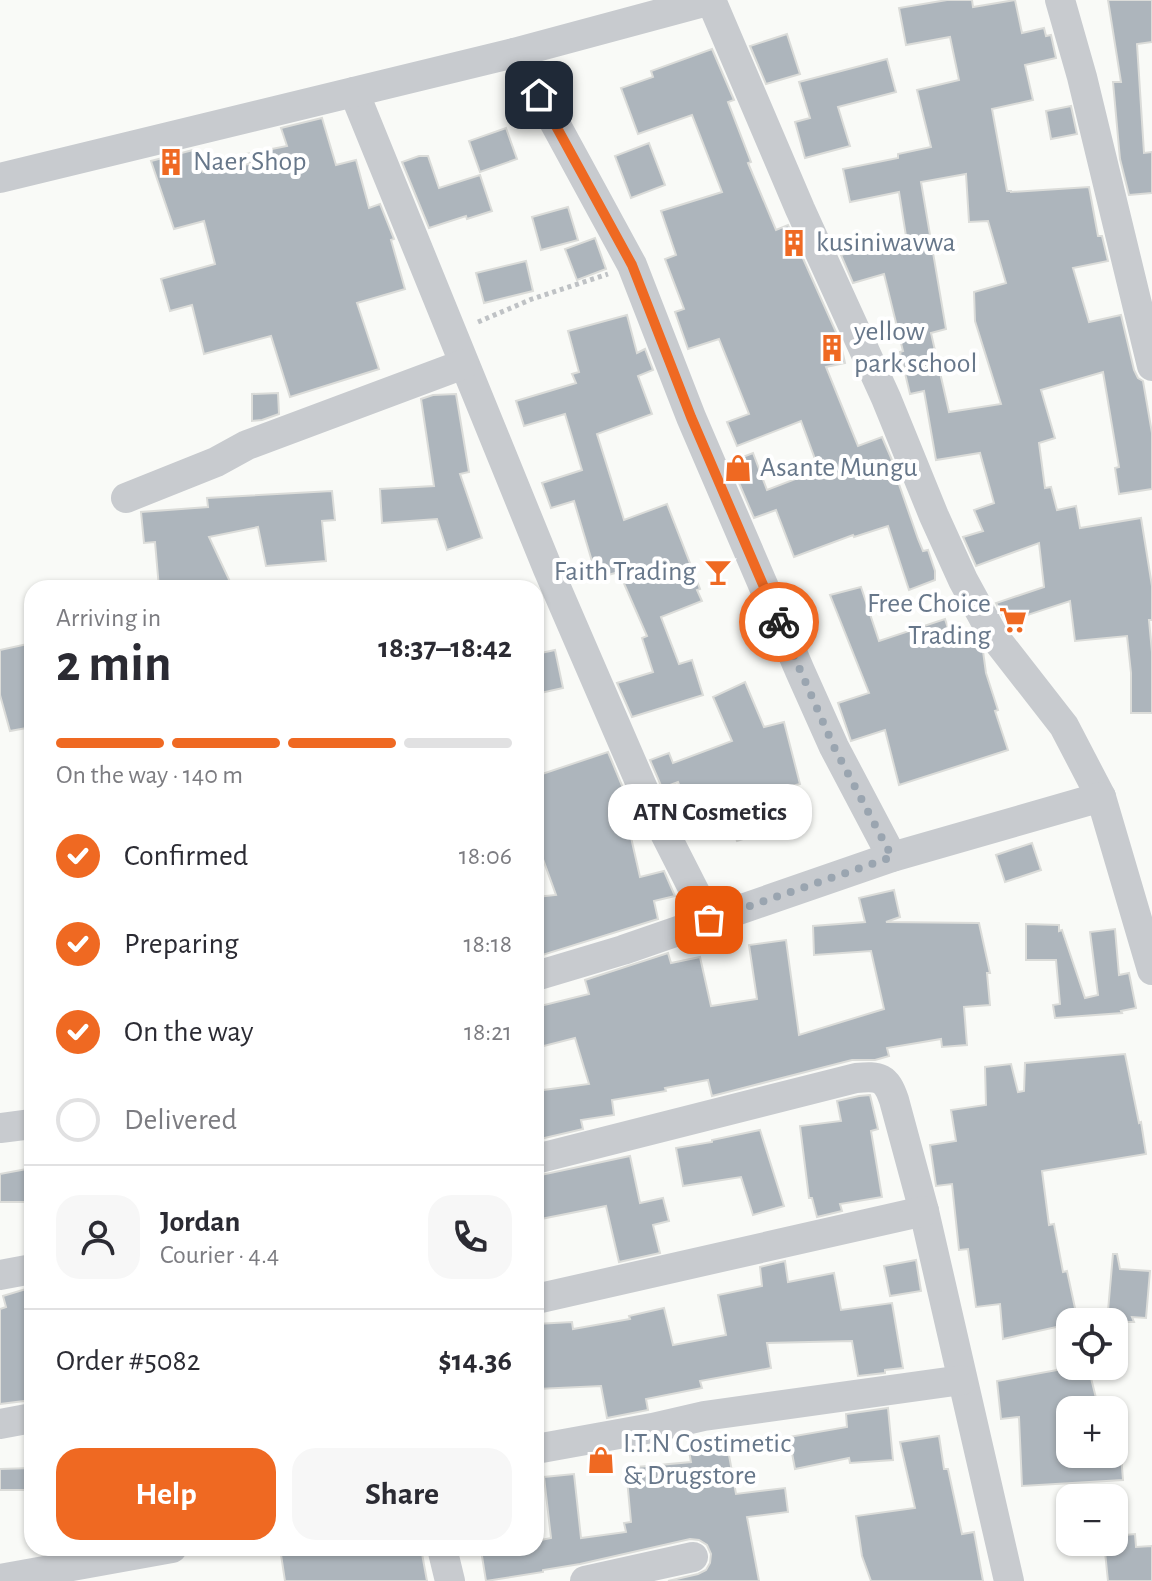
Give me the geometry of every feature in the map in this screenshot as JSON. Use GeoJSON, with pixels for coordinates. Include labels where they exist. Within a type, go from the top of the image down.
{"type":"FeatureCollection","features":[{"type":"Feature","properties":{"kind":"street"},"geometry":{"type":"LineString","coordinates":[[0,178],[514,53],[712,0],[963,580],[993,635],[1064,726],[1101,797],[1144,914],[1152,970]]}},
{"type":"Feature","properties":{"kind":"street"},"geometry":{"type":"LineString","coordinates":[[1060,0],[1152,366]]}},
{"type":"Feature","properties":{"kind":"street"},"geometry":{"type":"LineString","coordinates":[[514,53],[632,265],[691,417],[800,671],[834,747],[892,857]]}},
{"type":"Feature","properties":{"kind":"street"},"geometry":{"type":"LineString","coordinates":[[354,92],[548,569],[647,798],[709,920]]}},
{"type":"Feature","properties":{"kind":"street"},"geometry":{"type":"LineString","coordinates":[[126,498],[216,462],[247,445],[464,364]]}},
{"type":"Feature","properties":{"kind":"street"},"geometry":{"type":"LineString","coordinates":[[544,974],[623,950],[892,857],[1101,797]]}},
{"type":"Feature","properties":{"kind":"street"},"geometry":{"type":"LineString","coordinates":[[544,1157],[841,1081],[872,1076],[883,1079],[889,1085],[894,1100],[924,1211],[1009,1581]]}},
{"type":"Feature","properties":{"kind":"street"},"geometry":{"type":"LineString","coordinates":[[0,1128],[24,1125]]}},
{"type":"Feature","properties":{"kind":"street"},"geometry":{"type":"LineString","coordinates":[[544,1297],[924,1211]]}},
{"type":"Feature","properties":{"kind":"street"},"geometry":{"type":"LineString","coordinates":[[0,1275],[24,1270]]}},
{"type":"Feature","properties":{"kind":"street"},"geometry":{"type":"LineString","coordinates":[[544,1448],[704,1416],[962,1380]]}},
{"type":"Feature","properties":{"kind":"street"},"geometry":{"type":"LineString","coordinates":[[0,1424],[24,1420]]}},
{"type":"Feature","properties":{"kind":"street"},"geometry":{"type":"LineString","coordinates":[[0,1579],[128,1556]]}},
{"type":"Feature","properties":{"kind":"street"},"geometry":{"type":"LineString","coordinates":[[444,1556],[450,1581]]}},
{"type":"Feature","properties":{"kind":"street"},"geometry":{"type":"LineString","coordinates":[[585,1581],[693,1557]]}},
{"type":"Feature","properties":{"kind":"path"},"geometry":{"type":"LineString","coordinates":[[452,333],[532,299],[632,265]]}},
{"type":"Feature","properties":{"kind":"building"},"geometry":{"type":"Polygon","coordinates":[[[947,0],[972,0],[973,7],[1015,0],[1022,33],[1044,28],[1046,36],[1051,35],[1056,58],[1025,65],[1033,100],[992,109],[1007,191],[1089,187],[1098,236],[1102,236],[1108,261],[1073,268],[1089,322],[1121,315],[1134,370],[1143,381],[1152,433],[1152,489],[1119,494],[1115,468],[1119,467],[1103,372],[1041,390],[1055,438],[1039,443],[1045,488],[1051,487],[1057,510],[1076,506],[1080,528],[1141,518],[1152,586],[1152,620],[1149,620],[1152,713],[1131,713],[1127,636],[1075,641],[1070,601],[1006,622],[996,603],[1044,587],[1039,543],[976,566],[963,537],[983,531],[974,510],[994,503],[980,453],[936,460],[924,391],[910,394],[884,274],[853,283],[841,255],[906,236],[899,192],[850,202],[843,169],[898,158],[898,154],[931,147],[917,90],[959,80],[950,37],[906,45],[899,8],[947,0]],[[966,174],[921,182],[946,329],[931,333],[949,412],[1001,404],[975,321],[974,292],[1006,283],[988,221],[969,222],[966,174]]]}},
{"type":"Feature","properties":{"kind":"building"},"geometry":{"type":"Polygon","coordinates":[[[1108,0],[1152,0],[1152,42],[1137,44],[1144,153],[1152,152],[1152,193],[1129,195],[1120,159],[1113,82],[1121,82],[1108,0]]]}},
{"type":"Feature","properties":{"kind":"building"},"geometry":{"type":"Polygon","coordinates":[[[787,34],[800,74],[766,84],[750,46],[787,34]]]}},
{"type":"Feature","properties":{"kind":"building"},"geometry":{"type":"Polygon","coordinates":[[[712,49],[734,100],[728,102],[751,162],[748,163],[776,230],[788,225],[840,341],[845,363],[826,367],[858,446],[882,437],[918,539],[923,551],[928,550],[935,580],[909,590],[888,526],[853,535],[794,557],[776,510],[754,518],[730,462],[753,453],[767,490],[819,470],[801,421],[737,446],[727,422],[749,414],[719,339],[688,349],[675,312],[684,309],[665,259],[676,255],[661,211],[722,192],[692,115],[638,134],[621,88],[653,77],[651,71],[712,49]]]}},
{"type":"Feature","properties":{"kind":"building"},"geometry":{"type":"Polygon","coordinates":[[[887,59],[896,92],[838,107],[850,146],[805,158],[795,122],[810,118],[799,82],[887,59]]]}},
{"type":"Feature","properties":{"kind":"building"},"geometry":{"type":"Polygon","coordinates":[[[1071,106],[1077,134],[1051,139],[1046,111],[1071,106]]]}},
{"type":"Feature","properties":{"kind":"building"},"geometry":{"type":"Polygon","coordinates":[[[322,118],[336,165],[356,160],[369,208],[380,204],[394,239],[391,240],[405,289],[357,303],[379,369],[290,397],[271,336],[204,354],[192,305],[170,311],[161,279],[215,264],[204,221],[174,229],[151,161],[193,150],[203,172],[249,164],[246,154],[287,146],[281,128],[322,118]]]}},
{"type":"Feature","properties":{"kind":"building"},"geometry":{"type":"Polygon","coordinates":[[[506,128],[517,159],[480,172],[469,141],[506,128]]]}},
{"type":"Feature","properties":{"kind":"building"},"geometry":{"type":"Polygon","coordinates":[[[649,143],[665,185],[631,198],[615,156],[649,143]]]}},
{"type":"Feature","properties":{"kind":"building"},"geometry":{"type":"Polygon","coordinates":[[[428,156],[439,188],[480,175],[492,211],[429,228],[402,162],[428,156]]]}},
{"type":"Feature","properties":{"kind":"building"},"geometry":{"type":"Polygon","coordinates":[[[568,207],[578,240],[541,250],[532,217],[568,207]]]}},
{"type":"Feature","properties":{"kind":"building"},"geometry":{"type":"Polygon","coordinates":[[[595,238],[606,269],[577,280],[565,249],[595,238]]]}},
{"type":"Feature","properties":{"kind":"building"},"geometry":{"type":"Polygon","coordinates":[[[526,261],[533,291],[484,303],[476,273],[526,261]]]}},
{"type":"Feature","properties":{"kind":"building"},"geometry":{"type":"Polygon","coordinates":[[[627,315],[637,353],[645,349],[653,370],[638,376],[652,414],[597,434],[624,520],[667,504],[702,601],[661,617],[679,664],[692,660],[703,695],[632,717],[617,683],[653,672],[642,638],[647,636],[619,572],[597,578],[574,501],[551,508],[542,483],[582,470],[565,414],[524,426],[516,401],[576,383],[572,374],[579,372],[568,331],[627,315]]]}},
{"type":"Feature","properties":{"kind":"building"},"geometry":{"type":"Polygon","coordinates":[[[278,393],[279,414],[252,421],[252,394],[278,393]]]}},
{"type":"Feature","properties":{"kind":"building"},"geometry":{"type":"Polygon","coordinates":[[[456,394],[469,472],[460,474],[482,538],[447,550],[437,519],[382,523],[380,489],[434,486],[421,399],[456,394]]]}},
{"type":"Feature","properties":{"kind":"building"},"geometry":{"type":"Polygon","coordinates":[[[332,491],[335,520],[322,521],[326,561],[266,566],[258,527],[209,537],[229,580],[158,580],[155,542],[144,543],[141,512],[208,507],[207,498],[332,491]]]}},
{"type":"Feature","properties":{"kind":"building"},"geometry":{"type":"Polygon","coordinates":[[[861,587],[879,641],[945,619],[952,641],[974,637],[983,651],[986,673],[998,710],[995,711],[1008,750],[899,785],[885,730],[851,741],[838,703],[869,693],[830,595],[861,587]]]}},
{"type":"Feature","properties":{"kind":"building"},"geometry":{"type":"Polygon","coordinates":[[[24,645],[24,728],[10,731],[0,695],[0,650],[24,645]]]}},
{"type":"Feature","properties":{"kind":"building"},"geometry":{"type":"Polygon","coordinates":[[[555,650],[563,688],[544,692],[544,652],[555,650]]]}},
{"type":"Feature","properties":{"kind":"building"},"geometry":{"type":"Polygon","coordinates":[[[745,682],[764,727],[784,722],[800,784],[756,795],[768,831],[737,841],[724,799],[721,800],[716,788],[685,799],[678,782],[662,788],[650,760],[669,753],[673,763],[732,741],[713,697],[745,682]]]}},
{"type":"Feature","properties":{"kind":"building"},"geometry":{"type":"Polygon","coordinates":[[[608,752],[628,800],[623,802],[640,877],[664,871],[675,896],[654,901],[658,919],[544,955],[544,896],[556,895],[544,862],[544,773],[608,752]]]}},
{"type":"Feature","properties":{"kind":"building"},"geometry":{"type":"Polygon","coordinates":[[[1032,843],[1041,870],[1005,882],[996,855],[1032,843]]]}},
{"type":"Feature","properties":{"kind":"building"},"geometry":{"type":"Polygon","coordinates":[[[894,890],[900,917],[886,922],[979,923],[990,973],[987,973],[990,1005],[964,1007],[967,1045],[942,1047],[941,1039],[887,1048],[889,1056],[875,1060],[852,1060],[712,1096],[708,1080],[665,1088],[666,1091],[612,1100],[614,1115],[581,1120],[583,1129],[544,1138],[544,1090],[589,1084],[575,1038],[544,1046],[544,1005],[589,994],[585,980],[668,953],[671,963],[700,957],[711,1006],[757,999],[749,945],[786,940],[799,1035],[884,1009],[871,951],[814,955],[813,926],[865,922],[859,898],[894,890]]]}},
{"type":"Feature","properties":{"kind":"building"},"geometry":{"type":"Polygon","coordinates":[[[1026,924],[1059,925],[1085,998],[1098,995],[1090,932],[1115,929],[1119,975],[1129,973],[1136,1008],[1122,1013],[1055,1018],[1053,1005],[1060,1004],[1056,960],[1026,960],[1026,924]]]}},
{"type":"Feature","properties":{"kind":"building"},"geometry":{"type":"Polygon","coordinates":[[[1125,1054],[1146,1154],[1042,1171],[1049,1225],[1054,1224],[1063,1272],[1067,1271],[1075,1308],[1056,1308],[1056,1327],[1003,1339],[1000,1304],[976,1307],[968,1249],[959,1250],[952,1184],[936,1186],[930,1145],[956,1141],[951,1110],[986,1105],[985,1067],[1011,1064],[1018,1092],[1024,1091],[1025,1063],[1125,1054]]]}},
{"type":"Feature","properties":{"kind":"building"},"geometry":{"type":"Polygon","coordinates":[[[870,1095],[878,1129],[871,1131],[882,1197],[840,1204],[842,1211],[817,1217],[812,1198],[809,1198],[800,1126],[841,1121],[837,1101],[870,1095]]]}},
{"type":"Feature","properties":{"kind":"building"},"geometry":{"type":"Polygon","coordinates":[[[760,1130],[784,1206],[753,1215],[741,1177],[683,1186],[676,1148],[760,1130]]]}},
{"type":"Feature","properties":{"kind":"building"},"geometry":{"type":"Polygon","coordinates":[[[630,1156],[640,1203],[663,1198],[669,1221],[653,1225],[660,1253],[619,1262],[606,1206],[544,1218],[544,1174],[630,1156]]]}},
{"type":"Feature","properties":{"kind":"building"},"geometry":{"type":"Polygon","coordinates":[[[24,1170],[24,1202],[0,1202],[0,1174],[24,1170]]]}},
{"type":"Feature","properties":{"kind":"building"},"geometry":{"type":"Polygon","coordinates":[[[1113,1254],[1117,1254],[1120,1269],[1150,1271],[1146,1318],[1132,1317],[1134,1322],[1128,1322],[1128,1308],[1108,1308],[1113,1254]]]}},
{"type":"Feature","properties":{"kind":"building"},"geometry":{"type":"Polygon","coordinates":[[[916,1260],[921,1291],[890,1296],[884,1266],[916,1260]]]}},
{"type":"Feature","properties":{"kind":"building"},"geometry":{"type":"Polygon","coordinates":[[[785,1261],[788,1282],[834,1273],[841,1310],[892,1303],[903,1368],[858,1376],[852,1341],[767,1343],[771,1368],[700,1381],[702,1388],[646,1399],[648,1410],[607,1418],[601,1386],[544,1389],[544,1324],[572,1322],[573,1329],[630,1319],[629,1316],[664,1308],[673,1345],[726,1335],[718,1295],[762,1286],[760,1267],[785,1261]]]}},
{"type":"Feature","properties":{"kind":"building"},"geometry":{"type":"Polygon","coordinates":[[[24,1290],[24,1401],[0,1404],[0,1309],[6,1307],[3,1296],[24,1290]]]}},
{"type":"Feature","properties":{"kind":"building"},"geometry":{"type":"Polygon","coordinates":[[[1056,1370],[1056,1380],[1092,1380],[1096,1396],[1056,1396],[1056,1468],[1122,1468],[1123,1480],[1022,1486],[1019,1417],[1001,1419],[997,1381],[1056,1370]]]}},
{"type":"Feature","properties":{"kind":"building"},"geometry":{"type":"Polygon","coordinates":[[[888,1408],[893,1460],[850,1463],[849,1458],[795,1469],[789,1437],[847,1427],[846,1414],[888,1408]]]}},
{"type":"Feature","properties":{"kind":"building"},"geometry":{"type":"Polygon","coordinates":[[[939,1436],[944,1469],[948,1469],[962,1534],[974,1532],[983,1581],[871,1581],[862,1556],[856,1516],[915,1508],[900,1442],[939,1436]]]}},
{"type":"Feature","properties":{"kind":"building"},"geometry":{"type":"Polygon","coordinates":[[[727,1444],[736,1494],[785,1488],[788,1512],[747,1517],[759,1581],[668,1581],[698,1574],[706,1570],[710,1563],[711,1554],[707,1545],[690,1539],[543,1572],[486,1581],[482,1556],[544,1556],[544,1539],[551,1538],[544,1477],[574,1474],[581,1538],[626,1532],[624,1523],[631,1522],[626,1468],[691,1462],[689,1451],[727,1444]]]}},
{"type":"Feature","properties":{"kind":"building"},"geometry":{"type":"Polygon","coordinates":[[[24,1468],[24,1490],[0,1490],[0,1469],[24,1468]]]}},
{"type":"Feature","properties":{"kind":"building"},"geometry":{"type":"Polygon","coordinates":[[[1135,1534],[1136,1547],[1152,1546],[1152,1581],[1108,1581],[1105,1556],[1128,1556],[1128,1535],[1135,1534]]]}},
{"type":"Feature","properties":{"kind":"building"},"geometry":{"type":"Polygon","coordinates":[[[281,1556],[422,1556],[427,1581],[285,1581],[281,1556]]]}},
{"type":"Feature","properties":{"kind":"way so far"},"geometry":{"type":"LineString","coordinates":[[709,920],[892,857],[834,747],[779,622]]}},
{"type":"Feature","properties":{"kind":"place","name":"Naer Shop"},"geometry":{"type":"Point","coordinates":[171,162]}},
{"type":"Feature","properties":{"kind":"place","name":"kusiniwavwa"},"geometry":{"type":"Point","coordinates":[794,243]}},
{"type":"Feature","properties":{"kind":"place","name":"yellow park school"},"geometry":{"type":"Point","coordinates":[832,348]}},
{"type":"Feature","properties":{"kind":"place","name":"Asante Mungu"},"geometry":{"type":"Point","coordinates":[738,468]}},
{"type":"Feature","properties":{"kind":"place","name":"Faith Trading"},"geometry":{"type":"Point","coordinates":[718,572]}},
{"type":"Feature","properties":{"kind":"place","name":"Free Choice Trading"},"geometry":{"type":"Point","coordinates":[1013,620]}},
{"type":"Feature","properties":{"kind":"place","name":"ATN Cosmetics"},"geometry":{"type":"Point","coordinates":[709,920]}},
{"type":"Feature","properties":{"kind":"place","name":"I.T.N Costimetic & Drugstore"},"geometry":{"type":"Point","coordinates":[601,1460]}},
{"type":"Feature","properties":{"kind":"route"},"geometry":{"type":"LineString","coordinates":[[539,95],[632,265],[691,417],[779,622]]}}]}
